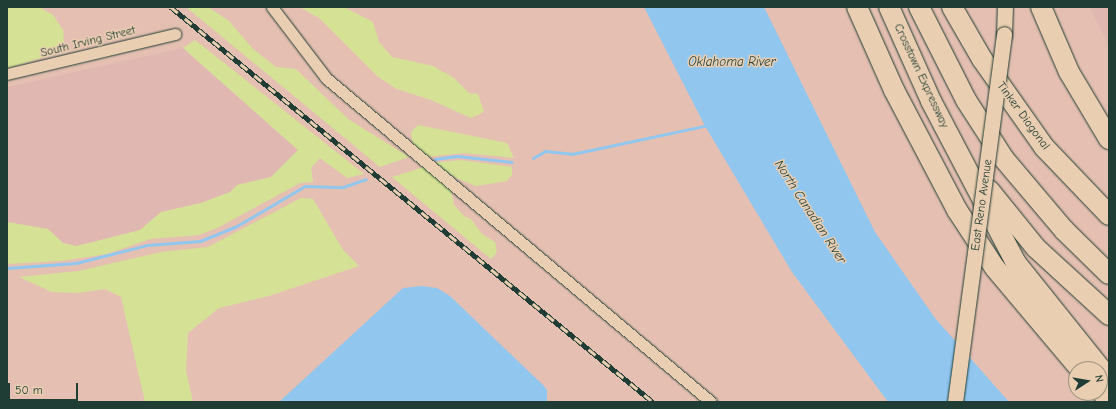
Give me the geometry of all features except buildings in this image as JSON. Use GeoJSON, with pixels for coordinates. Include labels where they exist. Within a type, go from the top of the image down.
{"type":"FeatureCollection","features":[{"type":"Feature","properties":{"kind":"highway"},"geometry":{"type":"LineString","coordinates":[[858,7],[894,90],[957,210],[996,268],[1073,361]]}},
{"type":"Feature","properties":{"kind":"highway","name":"Crosstown Expressway"},"geometry":{"type":"LineString","coordinates":[[889,7],[954,144]]}},
{"type":"Feature","properties":{"kind":"highway"},"geometry":{"type":"LineString","coordinates":[[919,7],[966,100],[1004,159],[1064,230],[1109,274]]}},
{"type":"Feature","properties":{"kind":"highway","name":"Tinker Diagonal"},"geometry":{"type":"LineString","coordinates":[[952,7],[982,59],[1031,129],[1069,176],[1109,215]]}},
{"type":"Feature","properties":{"kind":"highway"},"geometry":{"type":"LineString","coordinates":[[1041,7],[1069,72],[1109,139]]}},
{"type":"Feature","properties":{"kind":"highway"},"geometry":{"type":"LineString","coordinates":[[954,144],[1036,248],[1109,316]]}},
{"type":"Feature","properties":{"kind":"highway"},"geometry":{"type":"LineString","coordinates":[[954,144],[1016,264],[1090,361]]}},
{"type":"Feature","properties":{"kind":"main road","name":"East Reno Avenue"},"geometry":{"type":"LineString","coordinates":[[954,402],[1004,34],[1005,7]]}},
{"type":"Feature","properties":{"kind":"street"},"geometry":{"type":"LineString","coordinates":[[272,7],[326,78],[711,402]]}},
{"type":"Feature","properties":{"kind":"street","name":"South Irving Street"},"geometry":{"type":"LineString","coordinates":[[7,74],[175,34]]}},
{"type":"Feature","properties":{"kind":"shaded area"},"geometry":{"type":"Polygon","coordinates":[[[1090,7],[1109,7],[1109,46],[1093,14],[1090,7]]]}},
{"type":"Feature","properties":{"kind":"shaded area"},"geometry":{"type":"Polygon","coordinates":[[[183,48],[298,150],[271,177],[237,185],[230,192],[201,203],[161,212],[140,230],[89,243],[76,246],[63,243],[48,229],[7,222],[7,87],[183,48]]]}},
{"type":"Feature","properties":{"kind":"green space"},"geometry":{"type":"Polygon","coordinates":[[[7,7],[39,7],[53,15],[63,30],[64,44],[48,56],[7,68],[7,7]]]}},
{"type":"Feature","properties":{"kind":"green space"},"geometry":{"type":"Polygon","coordinates":[[[186,7],[208,7],[229,21],[253,49],[276,67],[296,69],[348,119],[409,157],[380,167],[186,7]]]}},
{"type":"Feature","properties":{"kind":"green space"},"geometry":{"type":"Polygon","coordinates":[[[300,7],[344,7],[373,22],[379,42],[392,57],[433,66],[454,78],[469,93],[478,94],[484,112],[471,118],[431,100],[397,89],[377,76],[319,18],[300,7]]]}},
{"type":"Feature","properties":{"kind":"green space"},"geometry":{"type":"Polygon","coordinates":[[[195,40],[364,174],[347,178],[320,158],[311,168],[313,182],[300,183],[219,227],[199,235],[150,239],[107,254],[60,261],[7,264],[7,222],[48,229],[63,243],[76,246],[89,243],[140,230],[161,212],[201,203],[230,192],[237,185],[271,177],[298,150],[183,48],[195,40]]]}},
{"type":"Feature","properties":{"kind":"green space"},"geometry":{"type":"Polygon","coordinates":[[[418,125],[507,143],[514,158],[464,153],[425,157],[413,145],[411,132],[418,125]]]}},
{"type":"Feature","properties":{"kind":"green space"},"geometry":{"type":"Polygon","coordinates":[[[461,160],[512,167],[512,175],[507,181],[476,186],[456,178],[432,163],[461,160]]]}},
{"type":"Feature","properties":{"kind":"green space"},"geometry":{"type":"Polygon","coordinates":[[[424,167],[451,190],[454,205],[464,216],[472,220],[482,234],[495,242],[497,252],[491,259],[392,177],[424,167]]]}},
{"type":"Feature","properties":{"kind":"green space"},"geometry":{"type":"Polygon","coordinates":[[[301,198],[313,199],[343,250],[359,266],[269,296],[219,308],[188,333],[186,371],[193,402],[145,402],[121,297],[105,289],[78,293],[52,292],[19,277],[79,271],[161,252],[208,247],[301,198]]]}},
{"type":"Feature","properties":{"kind":"water","name":"Oklahoma River"},"geometry":{"type":"Polygon","coordinates":[[[644,7],[764,7],[875,232],[935,318],[1009,402],[888,402],[792,272],[705,126],[644,7]]]}},
{"type":"Feature","properties":{"kind":"water"},"geometry":{"type":"Polygon","coordinates":[[[422,286],[437,288],[450,296],[543,385],[547,390],[547,402],[279,402],[403,288],[422,286]]]}},
{"type":"Feature","properties":{"kind":"waterway"},"geometry":{"type":"LineString","coordinates":[[533,158],[545,151],[572,154],[708,125]]}},
{"type":"Feature","properties":{"kind":"waterway"},"geometry":{"type":"LineString","coordinates":[[435,159],[457,156],[512,162]]}},
{"type":"Feature","properties":{"kind":"waterway"},"geometry":{"type":"LineString","coordinates":[[7,268],[76,263],[147,245],[200,241],[235,227],[305,186],[343,187],[366,179]]}},
{"type":"Feature","properties":{"kind":"railway"},"geometry":{"type":"LineString","coordinates":[[171,7],[653,402]]}},
{"type":"Feature","properties":{"kind":"water label","name":"North Canadian River"},"geometry":{"type":"Point","coordinates":[810,212]}}]}
